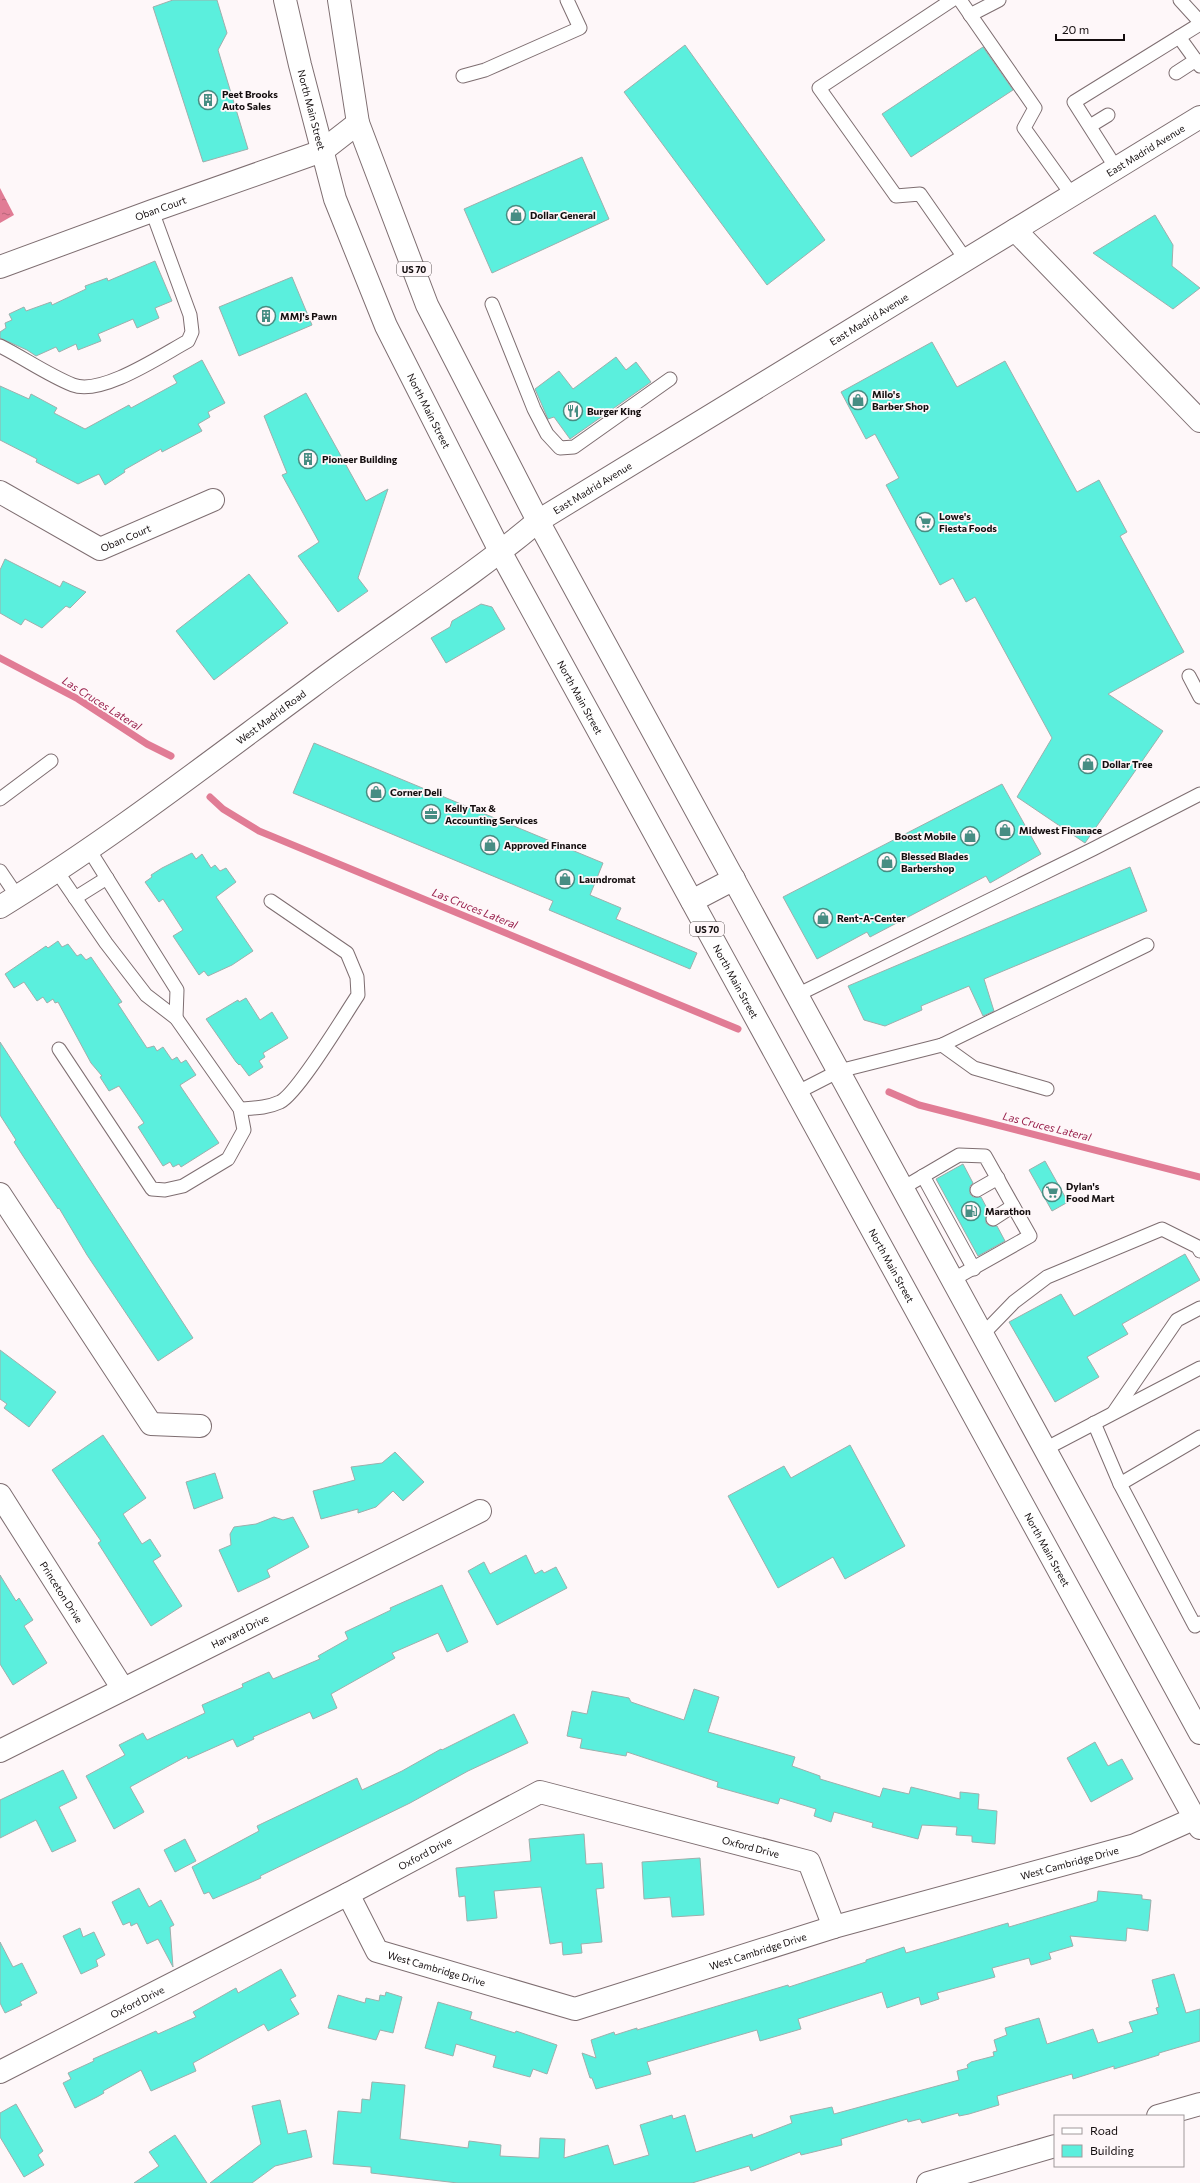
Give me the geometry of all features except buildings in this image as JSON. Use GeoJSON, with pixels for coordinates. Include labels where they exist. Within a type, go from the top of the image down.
{"type":"FeatureCollection","features":[{"type":"Feature","properties":{"kind":"street","name":"North Main Street"},"geometry":{"type":"LineString","coordinates":[[285,0],[300,65],[335,199],[386,326],[501,552],[796,1093],[1198,1821]]}},
{"type":"Feature","properties":{"kind":"street","name":"US 70"},"geometry":{"type":"LineString","coordinates":[[339,0],[358,123],[427,305],[538,521],[839,1071],[901,1189],[1200,1733]]}},
{"type":"Feature","properties":{"kind":"street","name":"East Madrid Avenue"},"geometry":{"type":"LineString","coordinates":[[538,521],[1200,117]]}},
{"type":"Feature","properties":{"kind":"street","name":"Oban Court"},"geometry":{"type":"LineString","coordinates":[[0,267],[322,151],[358,123]]}},
{"type":"Feature","properties":{"kind":"street"},"geometry":{"type":"LineString","coordinates":[[1015,230],[1200,421]]}},
{"type":"Feature","properties":{"kind":"street","name":"Oban Court"},"geometry":{"type":"LineString","coordinates":[[0,492],[100,548],[213,500]]}},
{"type":"Feature","properties":{"kind":"street","name":"West Madrid Road"},"geometry":{"type":"LineString","coordinates":[[9,902],[146,810],[311,687],[501,552],[538,521]]}},
{"type":"Feature","properties":{"kind":"street"},"geometry":{"type":"LineString","coordinates":[[692,901],[734,879]]}},
{"type":"Feature","properties":{"kind":"street"},"geometry":{"type":"LineString","coordinates":[[0,1194],[151,1424],[200,1426]]}},
{"type":"Feature","properties":{"kind":"street","name":"Princeton Drive"},"geometry":{"type":"LineString","coordinates":[[0,1495],[122,1689]]}},
{"type":"Feature","properties":{"kind":"street","name":"Harvard Drive"},"geometry":{"type":"LineString","coordinates":[[0,1751],[480,1512]]}},
{"type":"Feature","properties":{"kind":"street","name":"Oxford Drive"},"geometry":{"type":"LineString","coordinates":[[0,2072],[348,1894],[540,1792],[809,1862],[834,1927]]}},
{"type":"Feature","properties":{"kind":"street","name":"West Cambridge Drive"},"geometry":{"type":"LineString","coordinates":[[348,1894],[377,1951],[575,2009],[834,1927],[1135,1845],[1198,1821]]}},
{"type":"Feature","properties":{"kind":"street"},"geometry":{"type":"LineString","coordinates":[[1162,2115],[1200,2104]]}},
{"type":"Feature","properties":{"kind":"street"},"geometry":{"type":"LineString","coordinates":[[928,2183],[1054,2146]]}},
{"type":"Feature","properties":{"kind":"lane"},"geometry":{"type":"LineString","coordinates":[[463,76],[485,70],[580,28],[567,0]]}},
{"type":"Feature","properties":{"kind":"lane"},"geometry":{"type":"LineString","coordinates":[[952,0],[819,88],[896,196],[920,194],[966,260]]}},
{"type":"Feature","properties":{"kind":"lane"},"geometry":{"type":"LineString","coordinates":[[960,0],[1035,108],[1024,128],[1072,195]]}},
{"type":"Feature","properties":{"kind":"lane"},"geometry":{"type":"LineString","coordinates":[[970,15],[999,0]]}},
{"type":"Feature","properties":{"kind":"lane"},"geometry":{"type":"LineString","coordinates":[[1116,168],[1074,102],[1200,23],[1180,0]]}},
{"type":"Feature","properties":{"kind":"lane"},"geometry":{"type":"LineString","coordinates":[[1176,73],[1198,63],[1179,37]]}},
{"type":"Feature","properties":{"kind":"lane"},"geometry":{"type":"LineString","coordinates":[[1090,126],[1108,115]]}},
{"type":"Feature","properties":{"kind":"lane"},"geometry":{"type":"LineString","coordinates":[[0,346],[74,385],[90,388],[108,384],[188,341],[192,332],[190,315],[152,211]]}},
{"type":"Feature","properties":{"kind":"lane"},"geometry":{"type":"LineString","coordinates":[[492,304],[534,409],[547,434],[560,448],[574,447],[670,378]]}},
{"type":"Feature","properties":{"kind":"lane"},"geometry":{"type":"LineString","coordinates":[[1189,676],[1200,696]]}},
{"type":"Feature","properties":{"kind":"lane"},"geometry":{"type":"LineString","coordinates":[[0,799],[51,761]]}},
{"type":"Feature","properties":{"kind":"lane"},"geometry":{"type":"LineString","coordinates":[[797,995],[1086,853],[1200,794]]}},
{"type":"Feature","properties":{"kind":"lane"},"geometry":{"type":"LineString","coordinates":[[88,848],[177,990],[176,1018]]}},
{"type":"Feature","properties":{"kind":"lane"},"geometry":{"type":"LineString","coordinates":[[56,870],[106,943],[146,995],[176,1018],[240,1109],[244,1130],[228,1159],[183,1186],[165,1190],[152,1189],[60,1049]]}},
{"type":"Feature","properties":{"kind":"lane"},"geometry":{"type":"LineString","coordinates":[[0,871],[9,902]]}},
{"type":"Feature","properties":{"kind":"lane"},"geometry":{"type":"LineString","coordinates":[[75,898],[107,878]]}},
{"type":"Feature","properties":{"kind":"lane"},"geometry":{"type":"LineString","coordinates":[[240,1109],[262,1108],[281,1102],[297,1087],[358,995],[357,977],[347,953],[271,901]]}},
{"type":"Feature","properties":{"kind":"lane"},"geometry":{"type":"LineString","coordinates":[[796,1093],[839,1071],[942,1045],[1147,945]]}},
{"type":"Feature","properties":{"kind":"lane"},"geometry":{"type":"LineString","coordinates":[[942,1045],[974,1068],[1047,1090]]}},
{"type":"Feature","properties":{"kind":"lane"},"geometry":{"type":"LineString","coordinates":[[901,1189],[959,1155],[985,1156],[998,1178],[1030,1236],[974,1269],[952,1280]]}},
{"type":"Feature","properties":{"kind":"lane"},"geometry":{"type":"LineString","coordinates":[[923,1176],[945,1206],[961,1236],[974,1269]]}},
{"type":"Feature","properties":{"kind":"lane"},"geometry":{"type":"LineString","coordinates":[[977,1190],[998,1178]]}},
{"type":"Feature","properties":{"kind":"lane"},"geometry":{"type":"LineString","coordinates":[[993,1219],[1013,1206]]}},
{"type":"Feature","properties":{"kind":"lane"},"geometry":{"type":"LineString","coordinates":[[982,1334],[1014,1302],[1047,1277],[1162,1229],[1198,1247],[1200,1251]]}},
{"type":"Feature","properties":{"kind":"lane"},"geometry":{"type":"LineString","coordinates":[[1113,1413],[1177,1320],[1200,1308]]}},
{"type":"Feature","properties":{"kind":"lane"},"geometry":{"type":"LineString","coordinates":[[1045,1450],[1200,1368]]}},
{"type":"Feature","properties":{"kind":"lane"},"geometry":{"type":"LineString","coordinates":[[1094,1423],[1120,1484],[1195,1626],[1200,1623]]}},
{"type":"Feature","properties":{"kind":"lane"},"geometry":{"type":"LineString","coordinates":[[1120,1484],[1200,1437]]}},
{"type":"Feature","properties":{"kind":"water"},"geometry":{"type":"Polygon","coordinates":[[[0,188],[14,215],[0,223],[0,188]]]}},
{"type":"Feature","properties":{"kind":"waterway","name":"Las Cruces Lateral"},"geometry":{"type":"LineString","coordinates":[[0,658],[78,699],[147,744],[171,756]]}},
{"type":"Feature","properties":{"kind":"waterway","name":"Las Cruces Lateral"},"geometry":{"type":"LineString","coordinates":[[210,797],[223,809],[259,831],[738,1029]]}},
{"type":"Feature","properties":{"kind":"waterway","name":"Las Cruces Lateral"},"geometry":{"type":"LineString","coordinates":[[889,1092],[919,1105],[1200,1177]]}},
{"type":"Feature","properties":{"kind":"place","name":"Peet Brooks Auto Sales"},"geometry":{"type":"Point","coordinates":[208,100]}},
{"type":"Feature","properties":{"kind":"place","name":"Dollar General"},"geometry":{"type":"Point","coordinates":[516,215]}},
{"type":"Feature","properties":{"kind":"place","name":"MMJ's Pawn"},"geometry":{"type":"Point","coordinates":[266,316]}},
{"type":"Feature","properties":{"kind":"place","name":"Milo's Barber Shop"},"geometry":{"type":"Point","coordinates":[858,400]}},
{"type":"Feature","properties":{"kind":"place","name":"Burger King"},"geometry":{"type":"Point","coordinates":[573,411]}},
{"type":"Feature","properties":{"kind":"place","name":"Pioneer Building"},"geometry":{"type":"Point","coordinates":[308,459]}},
{"type":"Feature","properties":{"kind":"place","name":"Lowe's Fiesta Foods"},"geometry":{"type":"Point","coordinates":[925,522]}},
{"type":"Feature","properties":{"kind":"place","name":"Dollar Tree"},"geometry":{"type":"Point","coordinates":[1088,764]}},
{"type":"Feature","properties":{"kind":"place","name":"Corner Deli"},"geometry":{"type":"Point","coordinates":[376,792]}},
{"type":"Feature","properties":{"kind":"place","name":"Kelly Tax & Accounting Services"},"geometry":{"type":"Point","coordinates":[431,814]}},
{"type":"Feature","properties":{"kind":"place","name":"Midwest Finanace"},"geometry":{"type":"Point","coordinates":[1005,830]}},
{"type":"Feature","properties":{"kind":"place","name":"Boost Mobile"},"geometry":{"type":"Point","coordinates":[970,836]}},
{"type":"Feature","properties":{"kind":"place","name":"Approved Finance"},"geometry":{"type":"Point","coordinates":[490,845]}},
{"type":"Feature","properties":{"kind":"place","name":"Blessed Blades Barbershop"},"geometry":{"type":"Point","coordinates":[887,862]}},
{"type":"Feature","properties":{"kind":"place","name":"Laundromat"},"geometry":{"type":"Point","coordinates":[565,879]}},
{"type":"Feature","properties":{"kind":"place","name":"Rent-A-Center"},"geometry":{"type":"Point","coordinates":[823,918]}},
{"type":"Feature","properties":{"kind":"place","name":"Dylan's Food Mart"},"geometry":{"type":"Point","coordinates":[1052,1192]}},
{"type":"Feature","properties":{"kind":"place","name":"Marathon"},"geometry":{"type":"Point","coordinates":[971,1211]}}]}
